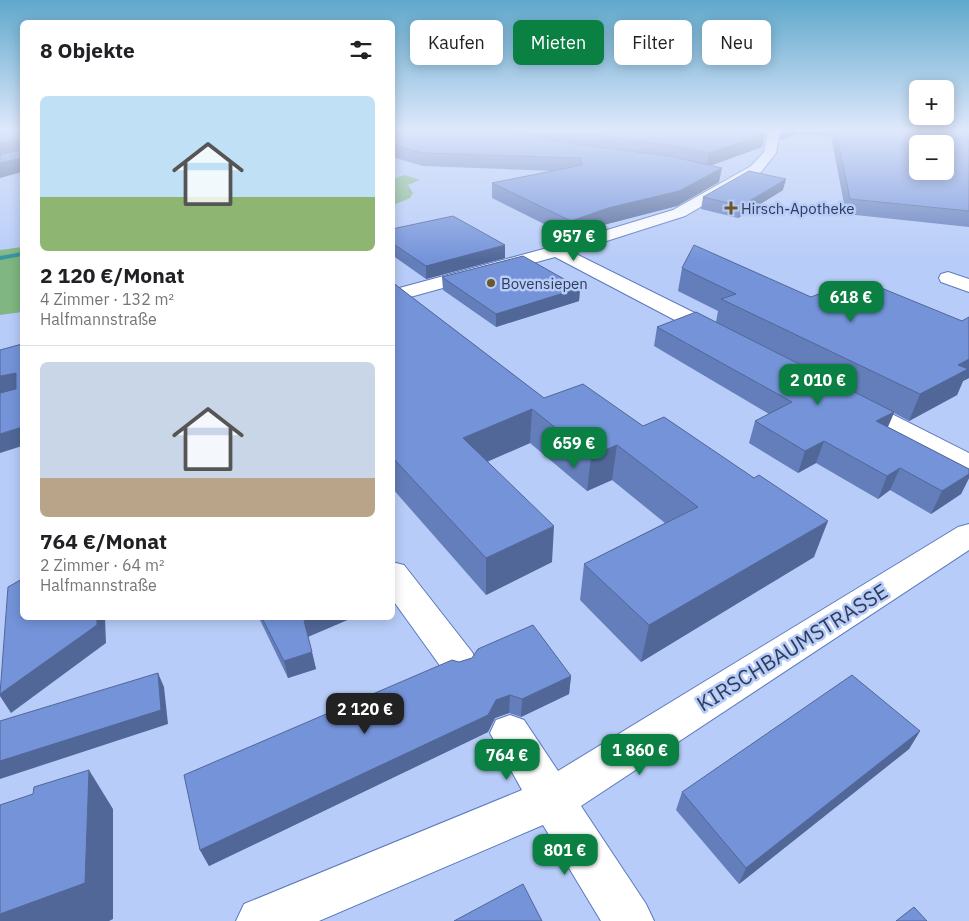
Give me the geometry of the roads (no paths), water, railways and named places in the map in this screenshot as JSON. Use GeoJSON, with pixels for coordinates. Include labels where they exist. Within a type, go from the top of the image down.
{"type":"FeatureCollection","features":[{"type":"Feature","properties":{"kind":"street"},"geometry":{"type":"LineString","coordinates":[[395,295],[557,251],[679,213],[747,174]]}},
{"type":"Feature","properties":{"kind":"street"},"geometry":{"type":"LineString","coordinates":[[719,176],[736,180]]}},
{"type":"Feature","properties":{"kind":"street"},"geometry":{"type":"LineString","coordinates":[[557,251],[735,343]]}},
{"type":"Feature","properties":{"kind":"street"},"geometry":{"type":"LineString","coordinates":[[948,278],[969,286]]}},
{"type":"Feature","properties":{"kind":"street"},"geometry":{"type":"LineString","coordinates":[[839,396],[969,464]]}},
{"type":"Feature","properties":{"kind":"street","name":"KIRSCHBAUMSTRASSE"},"geometry":{"type":"LineString","coordinates":[[261,921],[553,799],[969,535]]}},
{"type":"Feature","properties":{"kind":"street"},"geometry":{"type":"LineString","coordinates":[[395,578],[460,663]]}},
{"type":"Feature","properties":{"kind":"street"},"geometry":{"type":"LineString","coordinates":[[510,732],[629,921]]}},
{"type":"Feature","properties":{"kind":"waterway"},"geometry":{"type":"LineString","coordinates":[[0,258],[20,254]]}},
{"type":"Feature","properties":{"kind":"place","name":"Hirsch-Apotheke"},"geometry":{"type":"Point","coordinates":[731,208]}},
{"type":"Feature","properties":{"kind":"place","name":"Bovensiepen"},"geometry":{"type":"Point","coordinates":[491,283]}}]}
